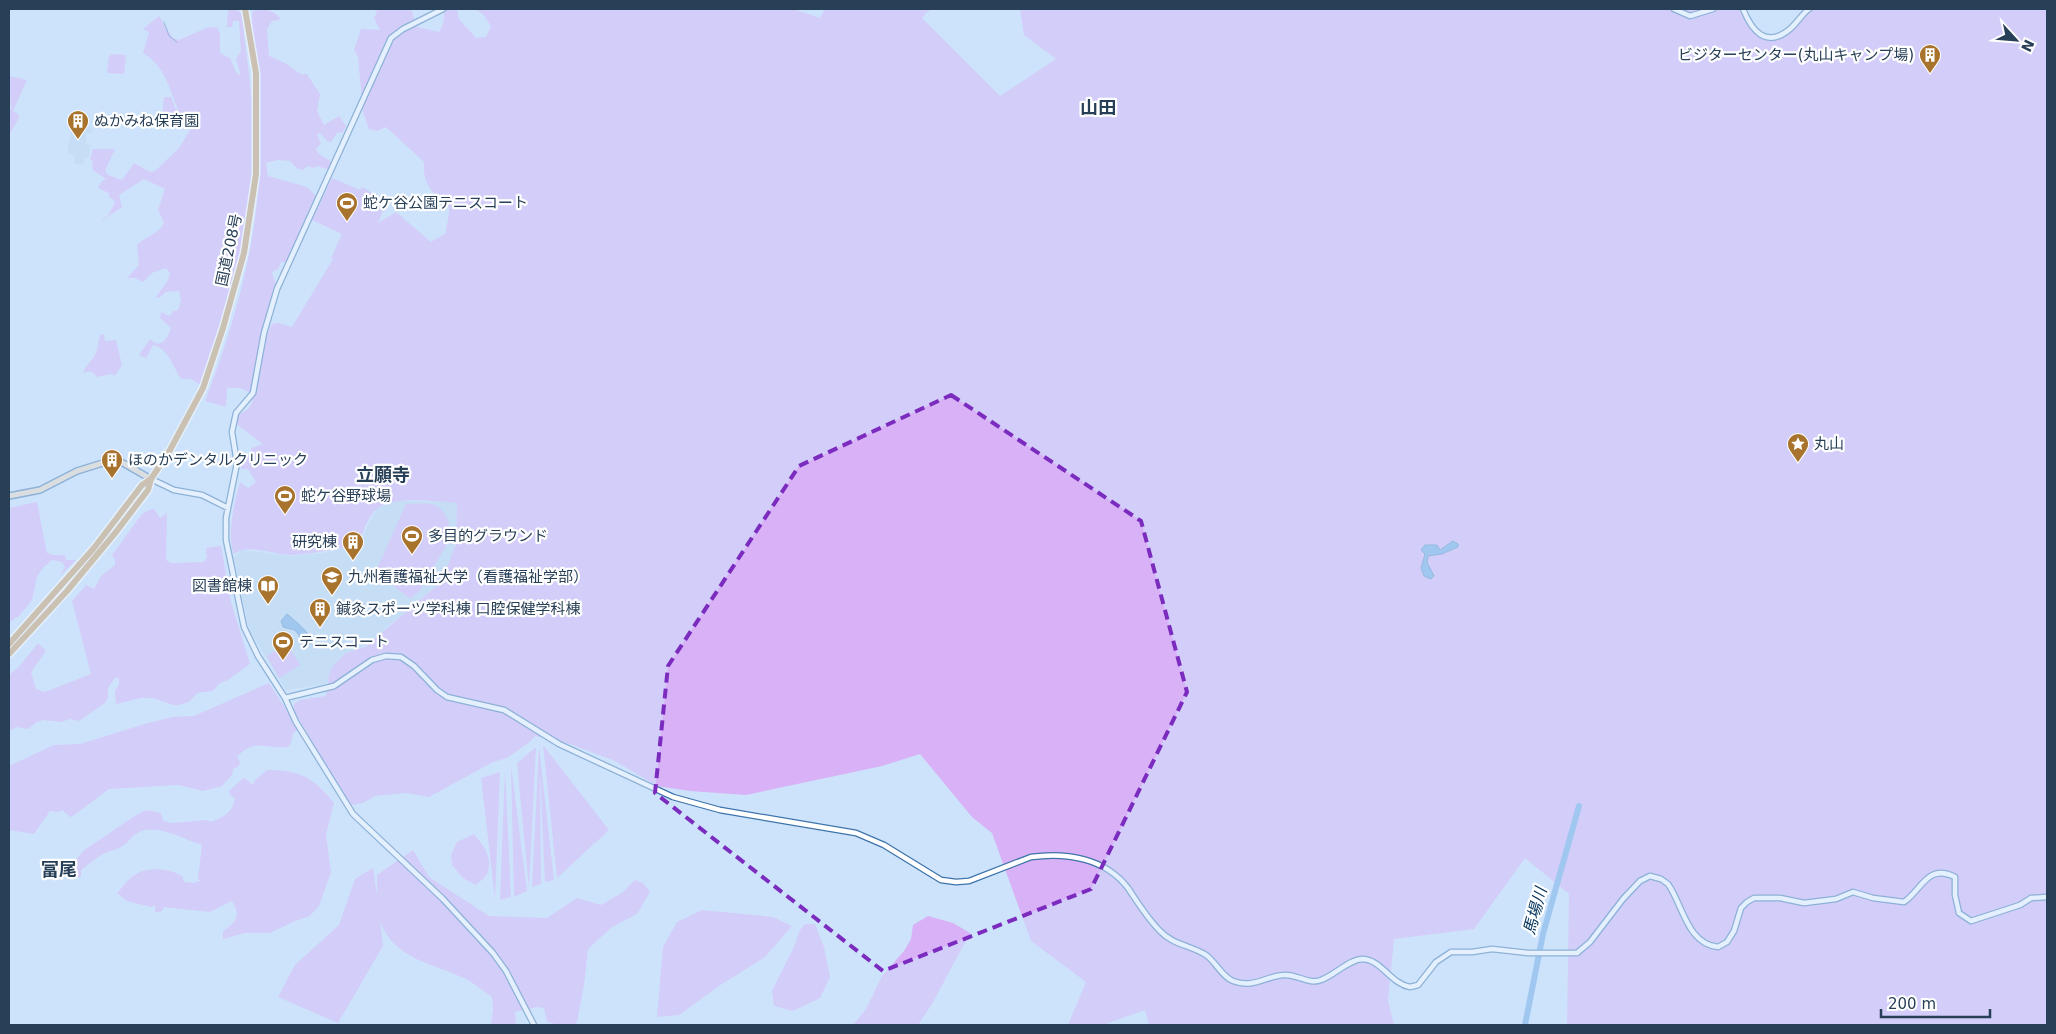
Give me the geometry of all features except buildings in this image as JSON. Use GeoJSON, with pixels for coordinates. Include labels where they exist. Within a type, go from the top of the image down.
{"type":"FeatureCollection","features":[{"type":"Feature","properties":{"kind":"highway","name":"国道208号"},"geometry":{"type":"LineString","coordinates":[[9,654],[66,591],[116,532],[148,490],[151,479],[170,450],[203,388],[223,328],[244,254],[256,174],[256,73],[245,9]]}},
{"type":"Feature","properties":{"kind":"highway","name":"国道208号"},"geometry":{"type":"LineString","coordinates":[[9,644],[94,548],[142,485],[151,479]]}},
{"type":"Feature","properties":{"kind":"main road"},"geometry":{"type":"LineString","coordinates":[[9,496],[40,490],[77,471],[106,462],[122,464],[151,479]]}},
{"type":"Feature","properties":{"kind":"street"},"geometry":{"type":"LineString","coordinates":[[443,9],[403,28],[391,38],[277,289],[264,333],[253,393],[236,413],[232,425],[237,463],[228,508],[226,540],[244,627],[258,656],[284,698],[296,722],[353,814],[443,899],[493,954],[506,971],[534,1025]]}},
{"type":"Feature","properties":{"kind":"street"},"geometry":{"type":"LineString","coordinates":[[1674,9],[1690,16],[1713,9]]}},
{"type":"Feature","properties":{"kind":"street"},"geometry":{"type":"LineString","coordinates":[[1743,9],[1756,33],[1761,36],[1775,37],[1790,30],[1809,9]]}},
{"type":"Feature","properties":{"kind":"street"},"geometry":{"type":"LineString","coordinates":[[151,479],[174,490],[202,495],[228,508]]}},
{"type":"Feature","properties":{"kind":"street"},"geometry":{"type":"LineString","coordinates":[[284,698],[334,686],[372,660],[378,657],[394,655],[407,660],[437,690],[447,697],[504,710],[559,744],[659,792],[704,806],[856,832],[884,845],[941,880],[969,881],[1031,857],[1042,855],[1063,856],[1092,861],[1106,868],[1119,879],[1160,932],[1174,943],[1192,948],[1208,956],[1231,981],[1250,985],[1270,977],[1286,974],[1305,980],[1320,981],[1361,959],[1372,962],[1396,982],[1410,988],[1418,984],[1436,962],[1451,952],[1472,952],[1492,949],[1528,953],[1577,953],[1590,942],[1622,899],[1640,882],[1650,876],[1661,879],[1668,884],[1695,936],[1704,944],[1718,947],[1727,942],[1734,931],[1741,908],[1746,902],[1754,898],[1780,898],[1804,903],[1836,898],[1854,892],[1873,898],[1904,902],[1913,896],[1921,882],[1934,874],[1945,872],[1955,877],[1955,895],[1959,913],[1971,921],[2020,905],[2031,898],[2047,898]]}},
{"type":"Feature","properties":{"kind":"highlighted area"},"geometry":{"type":"Polygon","coordinates":[[[951,395],[1141,521],[1187,692],[1091,889],[883,971],[655,793],[668,666],[799,466],[951,395]]]}},
{"type":"Feature","properties":{"kind":"shaded area"},"geometry":{"type":"Polygon","coordinates":[[[228,9],[240,12],[242,17],[253,119],[254,153],[252,183],[237,271],[211,357],[200,385],[191,379],[181,379],[167,354],[158,347],[153,345],[146,358],[139,355],[150,339],[161,343],[166,339],[171,328],[160,318],[161,312],[170,316],[173,311],[178,310],[181,301],[179,291],[166,292],[159,298],[156,297],[168,280],[170,273],[166,268],[152,273],[143,282],[135,278],[127,278],[139,265],[137,245],[159,230],[164,223],[158,210],[165,189],[144,179],[119,195],[122,207],[103,220],[107,217],[115,203],[109,197],[109,193],[98,188],[101,182],[106,179],[94,171],[92,167],[93,161],[90,160],[93,149],[115,149],[105,171],[108,175],[122,180],[134,163],[150,172],[155,171],[179,148],[194,124],[184,122],[159,67],[143,53],[149,32],[143,29],[159,16],[173,38],[179,40],[206,28],[217,27],[220,34],[220,53],[230,58],[236,72],[241,76],[236,59],[241,51],[239,21],[233,21],[232,27],[227,27],[228,9]]]}},
{"type":"Feature","properties":{"kind":"shaded area"},"geometry":{"type":"Polygon","coordinates":[[[256,9],[269,10],[280,18],[279,20],[272,21],[267,29],[269,56],[285,63],[302,75],[306,73],[320,94],[317,111],[324,125],[339,116],[346,126],[343,132],[337,133],[331,142],[327,141],[320,133],[317,135],[321,143],[316,149],[319,154],[332,162],[329,170],[318,166],[313,168],[308,166],[303,170],[298,169],[290,161],[278,160],[266,163],[268,176],[307,187],[316,196],[288,263],[281,262],[278,269],[272,272],[278,285],[267,314],[251,393],[240,388],[227,388],[226,407],[205,401],[227,339],[245,276],[256,210],[260,127],[252,13],[256,9]]]}},
{"type":"Feature","properties":{"kind":"shaded area"},"geometry":{"type":"Polygon","coordinates":[[[374,9],[411,9],[417,27],[439,32],[443,24],[445,9],[457,9],[459,19],[476,38],[486,37],[491,26],[483,14],[475,9],[793,9],[820,18],[825,9],[932,9],[922,18],[1000,96],[1056,59],[1024,35],[1020,9],[1744,9],[1758,33],[1773,34],[1785,30],[1803,9],[2047,9],[2047,1025],[1567,1025],[1569,894],[1525,858],[1474,929],[1394,939],[1388,1000],[1394,1025],[1149,1025],[1145,1010],[1103,1025],[1068,1025],[1086,982],[1031,941],[992,833],[972,817],[920,754],[882,766],[746,795],[690,791],[657,786],[615,761],[570,744],[535,736],[507,758],[493,762],[429,797],[406,793],[375,796],[363,803],[350,805],[294,711],[294,704],[300,700],[326,696],[332,667],[346,653],[365,647],[440,583],[456,545],[457,503],[413,500],[381,506],[374,512],[366,524],[357,547],[308,554],[284,555],[254,549],[234,554],[231,528],[240,482],[248,488],[256,482],[248,469],[241,469],[241,465],[246,459],[243,455],[248,456],[252,448],[263,444],[236,424],[239,415],[248,409],[252,403],[268,332],[272,324],[279,323],[292,327],[333,259],[331,258],[342,234],[312,220],[332,178],[360,190],[362,187],[386,204],[378,223],[396,212],[431,242],[446,233],[448,206],[433,192],[428,184],[424,171],[424,162],[386,127],[377,131],[369,129],[363,112],[358,57],[354,50],[361,29],[380,30],[374,18],[377,12],[374,9]]]}},
{"type":"Feature","properties":{"kind":"shaded area"},"geometry":{"type":"Polygon","coordinates":[[[112,54],[126,55],[124,74],[107,73],[109,56],[112,54]]]}},
{"type":"Feature","properties":{"kind":"shaded area"},"geometry":{"type":"Polygon","coordinates":[[[9,76],[27,80],[13,111],[18,114],[19,118],[9,135],[9,112],[11,109],[9,76]]]}},
{"type":"Feature","properties":{"kind":"shaded area"},"geometry":{"type":"Polygon","coordinates":[[[164,97],[171,97],[179,118],[162,117],[164,97]]]}},
{"type":"Feature","properties":{"kind":"shaded area"},"geometry":{"type":"Polygon","coordinates":[[[72,113],[93,130],[91,133],[86,134],[86,144],[91,145],[89,157],[85,157],[83,165],[74,164],[75,156],[67,150],[73,125],[73,118],[69,116],[72,113]]]}},
{"type":"Feature","properties":{"kind":"shaded area"},"geometry":{"type":"Polygon","coordinates":[[[101,334],[104,335],[105,341],[116,340],[122,365],[115,376],[112,374],[96,377],[95,374],[89,371],[83,373],[96,353],[101,334]]]}},
{"type":"Feature","properties":{"kind":"shaded area","name":"九州看護福祉大学（看護福祉学部）"},"geometry":{"type":"Polygon","coordinates":[[[395,501],[457,502],[456,545],[440,583],[364,646],[346,653],[329,675],[329,683],[286,690],[249,630],[234,558],[242,550],[292,556],[324,553],[342,548],[359,548],[369,522],[378,508],[395,501]]]}},
{"type":"Feature","properties":{"kind":"shaded area"},"geometry":{"type":"Polygon","coordinates":[[[37,502],[47,553],[65,555],[66,560],[76,560],[60,576],[65,567],[62,562],[52,560],[42,569],[37,577],[32,600],[19,616],[9,622],[9,508],[37,502]]]}},
{"type":"Feature","properties":{"kind":"shaded area","name":"多目的グラウンド"},"geometry":{"type":"Polygon","coordinates":[[[406,504],[430,504],[440,508],[448,522],[450,534],[450,539],[420,590],[410,599],[376,571],[406,504]]]}},
{"type":"Feature","properties":{"kind":"shaded area"},"geometry":{"type":"Polygon","coordinates":[[[154,509],[160,518],[167,513],[167,561],[171,563],[204,562],[207,557],[206,548],[221,546],[231,602],[250,664],[228,680],[220,683],[213,691],[197,693],[189,702],[179,705],[173,705],[153,698],[141,698],[116,704],[115,691],[119,684],[119,678],[115,678],[108,688],[108,697],[105,703],[79,721],[70,719],[61,722],[44,720],[37,722],[28,729],[16,727],[9,731],[9,675],[19,667],[38,643],[46,651],[31,672],[36,689],[45,692],[91,674],[72,601],[86,585],[94,589],[101,576],[115,565],[112,555],[142,514],[154,509]]]}},
{"type":"Feature","properties":{"kind":"shaded area","name":"テニスコート"},"geometry":{"type":"Polygon","coordinates":[[[287,644],[300,665],[279,678],[267,656],[287,644]]]}},
{"type":"Feature","properties":{"kind":"shaded area"},"geometry":{"type":"Polygon","coordinates":[[[269,683],[299,729],[293,733],[288,747],[255,746],[243,751],[237,757],[240,762],[239,766],[233,769],[232,775],[222,786],[203,791],[178,785],[109,789],[73,816],[70,817],[62,810],[58,812],[50,811],[34,834],[9,830],[9,766],[54,745],[80,744],[148,723],[173,717],[194,716],[269,683]]]}},
{"type":"Feature","properties":{"kind":"shaded area"},"geometry":{"type":"Polygon","coordinates":[[[543,745],[609,830],[557,878],[543,745]]]}},
{"type":"Feature","properties":{"kind":"shaded area"},"geometry":{"type":"Polygon","coordinates":[[[539,746],[554,880],[545,882],[540,772],[541,884],[532,887],[539,746]]]}},
{"type":"Feature","properties":{"kind":"shaded area"},"geometry":{"type":"Polygon","coordinates":[[[536,747],[529,888],[517,763],[536,747]]]}},
{"type":"Feature","properties":{"kind":"shaded area"},"geometry":{"type":"Polygon","coordinates":[[[511,765],[527,891],[514,897],[511,765]]]}},
{"type":"Feature","properties":{"kind":"shaded area"},"geometry":{"type":"Polygon","coordinates":[[[505,769],[511,897],[500,900],[505,769]]]}},
{"type":"Feature","properties":{"kind":"shaded area"},"geometry":{"type":"Polygon","coordinates":[[[267,770],[278,770],[305,777],[319,787],[334,803],[326,835],[331,872],[319,906],[310,916],[270,933],[245,933],[223,939],[223,931],[234,922],[237,915],[232,901],[210,912],[164,907],[161,912],[155,912],[155,905],[151,907],[127,901],[117,893],[138,873],[151,869],[177,873],[182,876],[184,882],[193,883],[200,881],[198,879],[202,845],[160,830],[138,832],[121,847],[105,853],[81,870],[81,877],[55,877],[52,874],[56,869],[75,861],[83,851],[146,810],[161,813],[163,821],[172,823],[207,820],[211,822],[220,818],[230,811],[234,803],[235,798],[230,795],[229,791],[245,778],[253,785],[255,780],[267,770]]]}},
{"type":"Feature","properties":{"kind":"shaded area"},"geometry":{"type":"Polygon","coordinates":[[[500,772],[495,899],[481,778],[500,772]]]}},
{"type":"Feature","properties":{"kind":"shaded area"},"geometry":{"type":"Polygon","coordinates":[[[474,834],[486,852],[489,863],[487,874],[476,885],[463,878],[452,865],[451,855],[457,842],[474,834]]]}},
{"type":"Feature","properties":{"kind":"shaded area"},"geometry":{"type":"Polygon","coordinates":[[[413,850],[429,877],[489,916],[547,918],[577,898],[601,905],[623,892],[635,880],[643,883],[650,892],[637,914],[612,927],[588,949],[577,1022],[573,1025],[547,1022],[544,1008],[537,1007],[515,1012],[516,1025],[491,1025],[492,997],[466,979],[416,959],[405,952],[386,934],[380,921],[383,946],[338,1023],[278,997],[295,965],[339,925],[355,879],[373,868],[377,895],[377,875],[413,850]]]}},
{"type":"Feature","properties":{"kind":"shaded area"},"geometry":{"type":"Polygon","coordinates":[[[702,910],[773,917],[792,926],[765,957],[722,984],[679,1015],[657,1017],[663,947],[677,922],[702,910]]]}},
{"type":"Feature","properties":{"kind":"shaded area"},"geometry":{"type":"Polygon","coordinates":[[[928,916],[953,923],[970,933],[932,1004],[918,1025],[853,1025],[866,1009],[882,976],[904,951],[911,939],[913,925],[928,916]]]}},
{"type":"Feature","properties":{"kind":"shaded area"},"geometry":{"type":"Polygon","coordinates":[[[805,924],[815,924],[824,947],[830,977],[820,998],[793,1011],[774,1006],[772,991],[794,947],[800,930],[805,924]]]}},
{"type":"Feature","properties":{"kind":"water"},"geometry":{"type":"Polygon","coordinates":[[[1453,541],[1458,544],[1458,547],[1442,554],[1428,556],[1427,562],[1434,576],[1431,579],[1424,576],[1421,568],[1425,554],[1421,550],[1425,545],[1437,545],[1440,550],[1453,541]]]}},
{"type":"Feature","properties":{"kind":"water"},"geometry":{"type":"Polygon","coordinates":[[[287,614],[306,631],[312,643],[307,646],[295,630],[283,627],[281,621],[287,614]]]}},
{"type":"Feature","properties":{"kind":"waterway"},"geometry":{"type":"LineString","coordinates":[[164,22],[169,36],[177,42]]}},
{"type":"Feature","properties":{"kind":"waterway","name":"馬場川"},"geometry":{"type":"LineString","coordinates":[[1525,1025],[1543,934],[1579,806]]}},
{"type":"Feature","properties":{"kind":"place","name":"ビジターセンター(丸山キャンプ場)"},"geometry":{"type":"Point","coordinates":[1930,74]}},
{"type":"Feature","properties":{"kind":"place","name":"ぬかみね保育園"},"geometry":{"type":"Point","coordinates":[78,140]}},
{"type":"Feature","properties":{"kind":"place","name":"蛇ケ谷公園テニスコート"},"geometry":{"type":"Point","coordinates":[347,222]}},
{"type":"Feature","properties":{"kind":"place","name":"丸山"},"geometry":{"type":"Point","coordinates":[1798,463]}},
{"type":"Feature","properties":{"kind":"place","name":"ほのかデンタルクリニック"},"geometry":{"type":"Point","coordinates":[112,479]}},
{"type":"Feature","properties":{"kind":"place","name":"蛇ケ谷野球場"},"geometry":{"type":"Point","coordinates":[285,515]}},
{"type":"Feature","properties":{"kind":"place","name":"多目的グラウンド"},"geometry":{"type":"Point","coordinates":[412,555]}},
{"type":"Feature","properties":{"kind":"place","name":"研究棟"},"geometry":{"type":"Point","coordinates":[353,561]}},
{"type":"Feature","properties":{"kind":"place","name":"九州看護福祉大学（看護福祉学部）"},"geometry":{"type":"Point","coordinates":[332,596]}},
{"type":"Feature","properties":{"kind":"place","name":"図書館棟"},"geometry":{"type":"Point","coordinates":[268,605]}},
{"type":"Feature","properties":{"kind":"place","name":"鍼灸スポーツ学科棟 口腔保健学科棟"},"geometry":{"type":"Point","coordinates":[320,628]}},
{"type":"Feature","properties":{"kind":"place","name":"テニスコート"},"geometry":{"type":"Point","coordinates":[283,661]}},
{"type":"Feature","properties":{"kind":"district","name":"山田"},"geometry":{"type":"Point","coordinates":[1098,107]}},
{"type":"Feature","properties":{"kind":"district","name":"立願寺"},"geometry":{"type":"Point","coordinates":[383,474]}},
{"type":"Feature","properties":{"kind":"district","name":"富尾"},"geometry":{"type":"Point","coordinates":[59,869]}}]}
